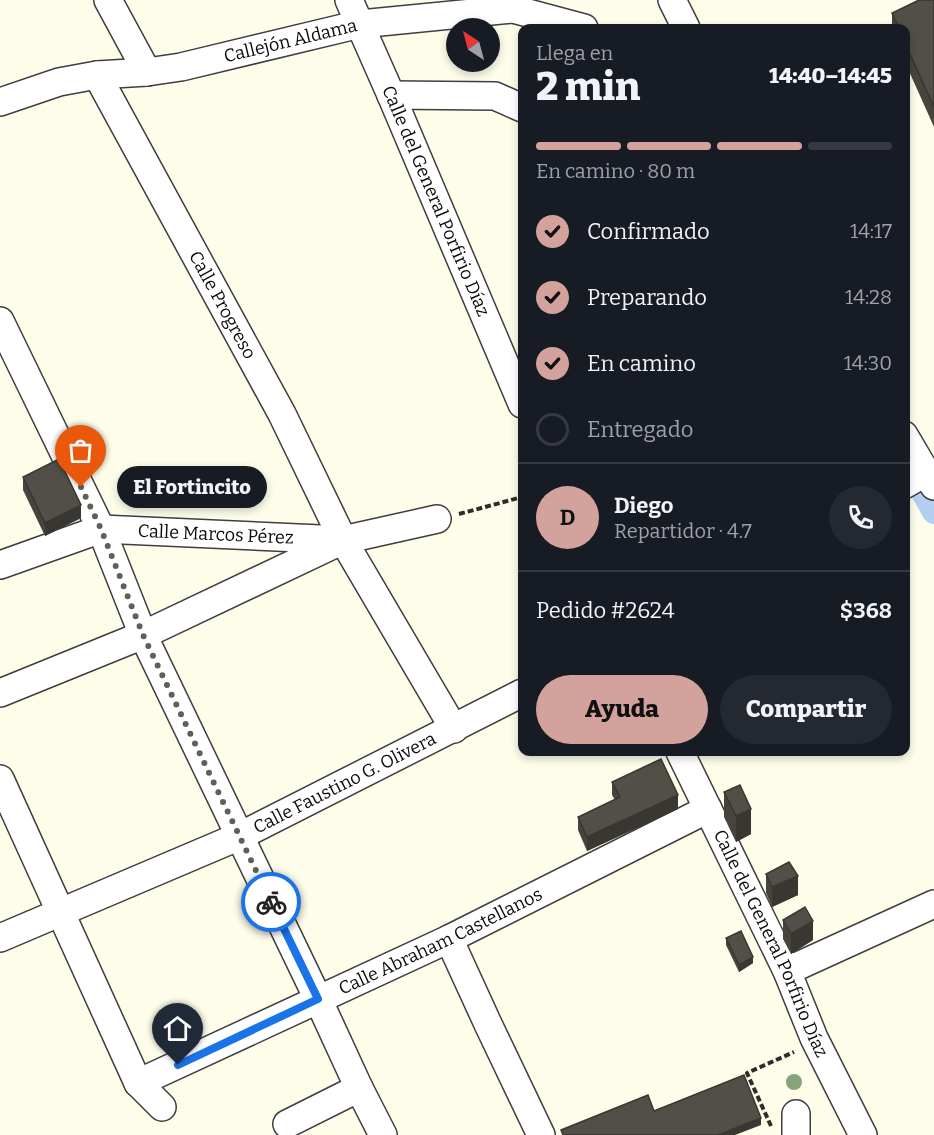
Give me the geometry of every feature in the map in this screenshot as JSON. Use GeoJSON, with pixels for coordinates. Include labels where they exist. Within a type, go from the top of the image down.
{"type":"FeatureCollection","features":[{"type":"Feature","properties":{"kind":"street"},"geometry":{"type":"LineString","coordinates":[[108,0],[147,72]]}},
{"type":"Feature","properties":{"kind":"street","name":"Calle del General Porfirio Díaz"},"geometry":{"type":"LineString","coordinates":[[349,0],[518,395]]}},
{"type":"Feature","properties":{"kind":"street"},"geometry":{"type":"LineString","coordinates":[[672,0],[684,24]]}},
{"type":"Feature","properties":{"kind":"street","name":"Callejón Aldama"},"geometry":{"type":"LineString","coordinates":[[0,102],[59,82],[97,75],[181,67],[360,24],[513,9],[569,24]]}},
{"type":"Feature","properties":{"kind":"street","name":"Calle Progreso"},"geometry":{"type":"LineString","coordinates":[[97,75],[282,414],[343,540],[454,729]]}},
{"type":"Feature","properties":{"kind":"street"},"geometry":{"type":"LineString","coordinates":[[391,95],[495,96],[518,106]]}},
{"type":"Feature","properties":{"kind":"street"},"geometry":{"type":"LineString","coordinates":[[0,321],[101,529],[143,635],[383,1135]]}},
{"type":"Feature","properties":{"kind":"street"},"geometry":{"type":"LineString","coordinates":[[910,451],[921,481]]}},
{"type":"Feature","properties":{"kind":"street","name":"Calle Marcos Pérez"},"geometry":{"type":"LineString","coordinates":[[0,565],[101,529],[343,540],[437,519]]}},
{"type":"Feature","properties":{"kind":"street"},"geometry":{"type":"LineString","coordinates":[[0,693],[143,635],[343,540]]}},
{"type":"Feature","properties":{"kind":"street","name":"Calle Faustino G. Olivera"},"geometry":{"type":"LineString","coordinates":[[0,938],[240,836],[518,695]]}},
{"type":"Feature","properties":{"kind":"street","name":"Calle del General Porfirio Díaz"},"geometry":{"type":"LineString","coordinates":[[682,756],[863,1135]]}},
{"type":"Feature","properties":{"kind":"street"},"geometry":{"type":"LineString","coordinates":[[0,779],[138,1083],[162,1107]]}},
{"type":"Feature","properties":{"kind":"street","name":"Calle Abraham Castellanos"},"geometry":{"type":"LineString","coordinates":[[138,1083],[449,939],[708,809]]}},
{"type":"Feature","properties":{"kind":"street"},"geometry":{"type":"LineString","coordinates":[[786,971],[934,904]]}},
{"type":"Feature","properties":{"kind":"street"},"geometry":{"type":"LineString","coordinates":[[449,939],[542,1135]]}},
{"type":"Feature","properties":{"kind":"street"},"geometry":{"type":"LineString","coordinates":[[287,1124],[359,1088]]}},
{"type":"Feature","properties":{"kind":"path"},"geometry":{"type":"LineString","coordinates":[[437,519],[518,498]]}},
{"type":"Feature","properties":{"kind":"path"},"geometry":{"type":"LineString","coordinates":[[796,1125],[770,1126],[747,1073],[817,1042]]}},
{"type":"Feature","properties":{"kind":"path"},"geometry":{"type":"LineString","coordinates":[[753,1110],[762,1107]]}},
{"type":"Feature","properties":{"kind":"building"},"geometry":{"type":"Polygon","coordinates":[[[919,0],[934,0],[934,107],[910,54],[910,24],[897,24],[892,13],[919,0]]]}},
{"type":"Feature","properties":{"kind":"building"},"geometry":{"type":"Polygon","coordinates":[[[59,459],[81,505],[45,523],[23,477],[59,459]]]}},
{"type":"Feature","properties":{"kind":"building"},"geometry":{"type":"Polygon","coordinates":[[[661,759],[678,795],[587,837],[578,817],[620,797],[612,782],[661,759]]]}},
{"type":"Feature","properties":{"kind":"building"},"geometry":{"type":"Polygon","coordinates":[[[740,785],[751,809],[736,816],[724,792],[740,785]]]}},
{"type":"Feature","properties":{"kind":"building"},"geometry":{"type":"Polygon","coordinates":[[[789,862],[798,876],[772,887],[766,874],[789,862]]]}},
{"type":"Feature","properties":{"kind":"building"},"geometry":{"type":"Polygon","coordinates":[[[805,907],[813,921],[791,934],[783,920],[805,907]]]}},
{"type":"Feature","properties":{"kind":"building"},"geometry":{"type":"Polygon","coordinates":[[[741,931],[753,957],[739,965],[726,938],[741,931]]]}},
{"type":"Feature","properties":{"kind":"building"},"geometry":{"type":"Polygon","coordinates":[[[744,1075],[761,1118],[718,1135],[563,1135],[561,1130],[648,1095],[654,1111],[744,1075]]]}},
{"type":"Feature","properties":{"kind":"waterway"},"geometry":{"type":"LineString","coordinates":[[910,469],[934,512]]}},
{"type":"Feature","properties":{"kind":"way so far"},"geometry":{"type":"LineString","coordinates":[[81,487],[101,529],[143,635],[271,902]]}},
{"type":"Feature","properties":{"kind":"place","name":"El Fortincito"},"geometry":{"type":"Point","coordinates":[81,487]}},
{"type":"Feature","properties":{"kind":"route"},"geometry":{"type":"LineString","coordinates":[[178,1065],[318,999],[271,902]]}}]}
